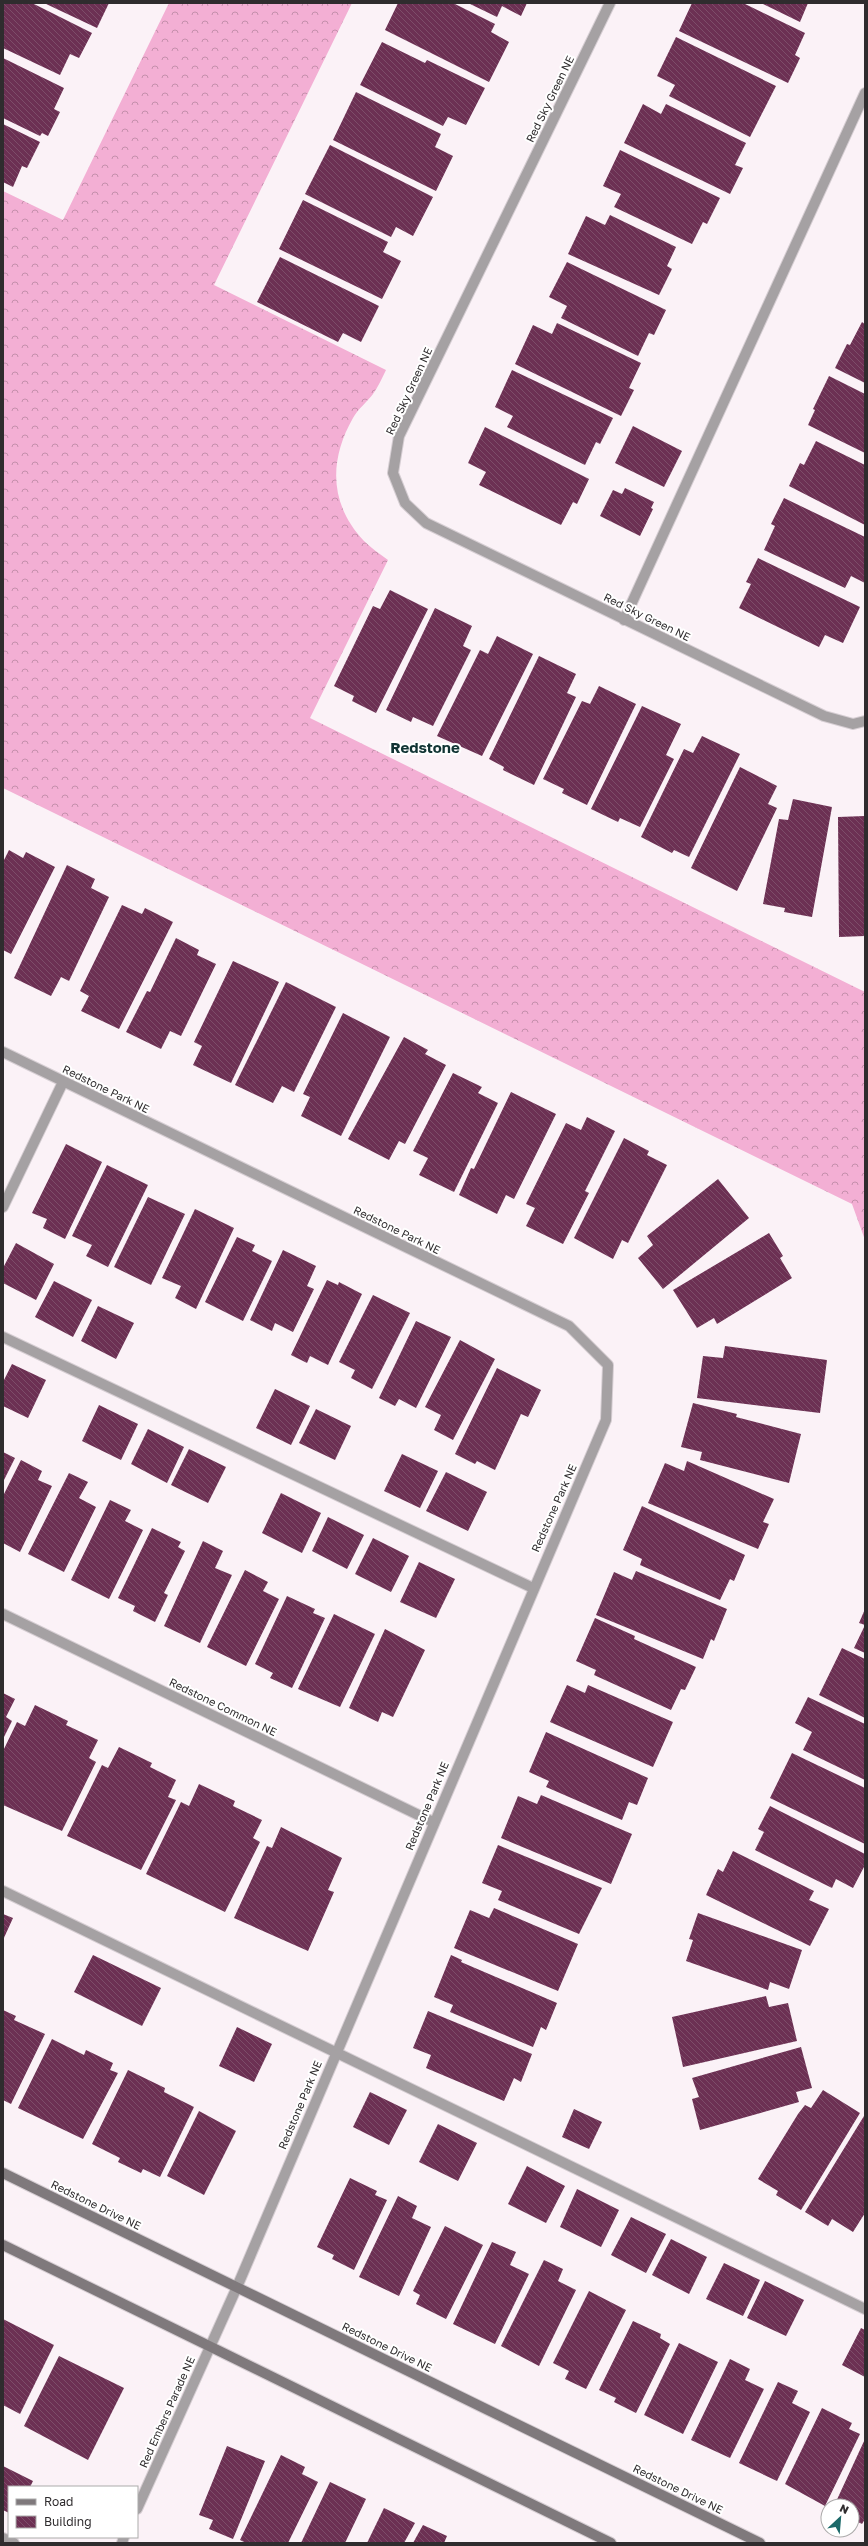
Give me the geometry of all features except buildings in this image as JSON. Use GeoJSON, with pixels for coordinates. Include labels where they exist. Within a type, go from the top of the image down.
{"type":"FeatureCollection","features":[{"type":"Feature","properties":{"kind":"street","name":"Red Sky Green NE"},"geometry":{"type":"LineString","coordinates":[[610,3],[399,436],[393,473],[405,503],[426,523],[824,716],[853,724],[865,721]]}},
{"type":"Feature","properties":{"kind":"street"},"geometry":{"type":"LineString","coordinates":[[624,620],[865,93]]}},
{"type":"Feature","properties":{"kind":"street","name":"Redstone Park NE"},"geometry":{"type":"LineString","coordinates":[[3,1052],[569,1326],[608,1365],[606,1420],[210,2347]]}},
{"type":"Feature","properties":{"kind":"street"},"geometry":{"type":"LineString","coordinates":[[3,1207],[63,1082]]}},
{"type":"Feature","properties":{"kind":"street"},"geometry":{"type":"LineString","coordinates":[[3,1337],[533,1588]]}},
{"type":"Feature","properties":{"kind":"street","name":"Redstone Common NE"},"geometry":{"type":"LineString","coordinates":[[3,1614],[433,1822]]}},
{"type":"Feature","properties":{"kind":"street"},"geometry":{"type":"LineString","coordinates":[[3,1891],[865,2309]]}},
{"type":"Feature","properties":{"kind":"street","name":"Redstone Drive NE"},"geometry":{"type":"LineString","coordinates":[[3,2173],[760,2543]]}},
{"type":"Feature","properties":{"kind":"street"},"geometry":{"type":"LineString","coordinates":[[3,2245],[611,2543]]}},
{"type":"Feature","properties":{"kind":"street","name":"Red Embers Parade NE"},"geometry":{"type":"LineString","coordinates":[[138,2507],[210,2347]]}},
{"type":"Feature","properties":{"kind":"street"},"geometry":{"type":"LineString","coordinates":[[3,2538],[14,2543]]}},
{"type":"Feature","properties":{"kind":"green space"},"geometry":{"type":"Polygon","coordinates":[[[169,3],[352,3],[214,285],[386,370],[375,391],[355,415],[345,434],[340,450],[336,481],[344,512],[352,527],[367,544],[388,560],[310,718],[865,992],[865,1240],[852,1204],[3,788],[3,191],[63,220],[169,3]]]}},
{"type":"Feature","properties":{"kind":"district","name":"Redstone"},"geometry":{"type":"Point","coordinates":[425,748]}}]}
